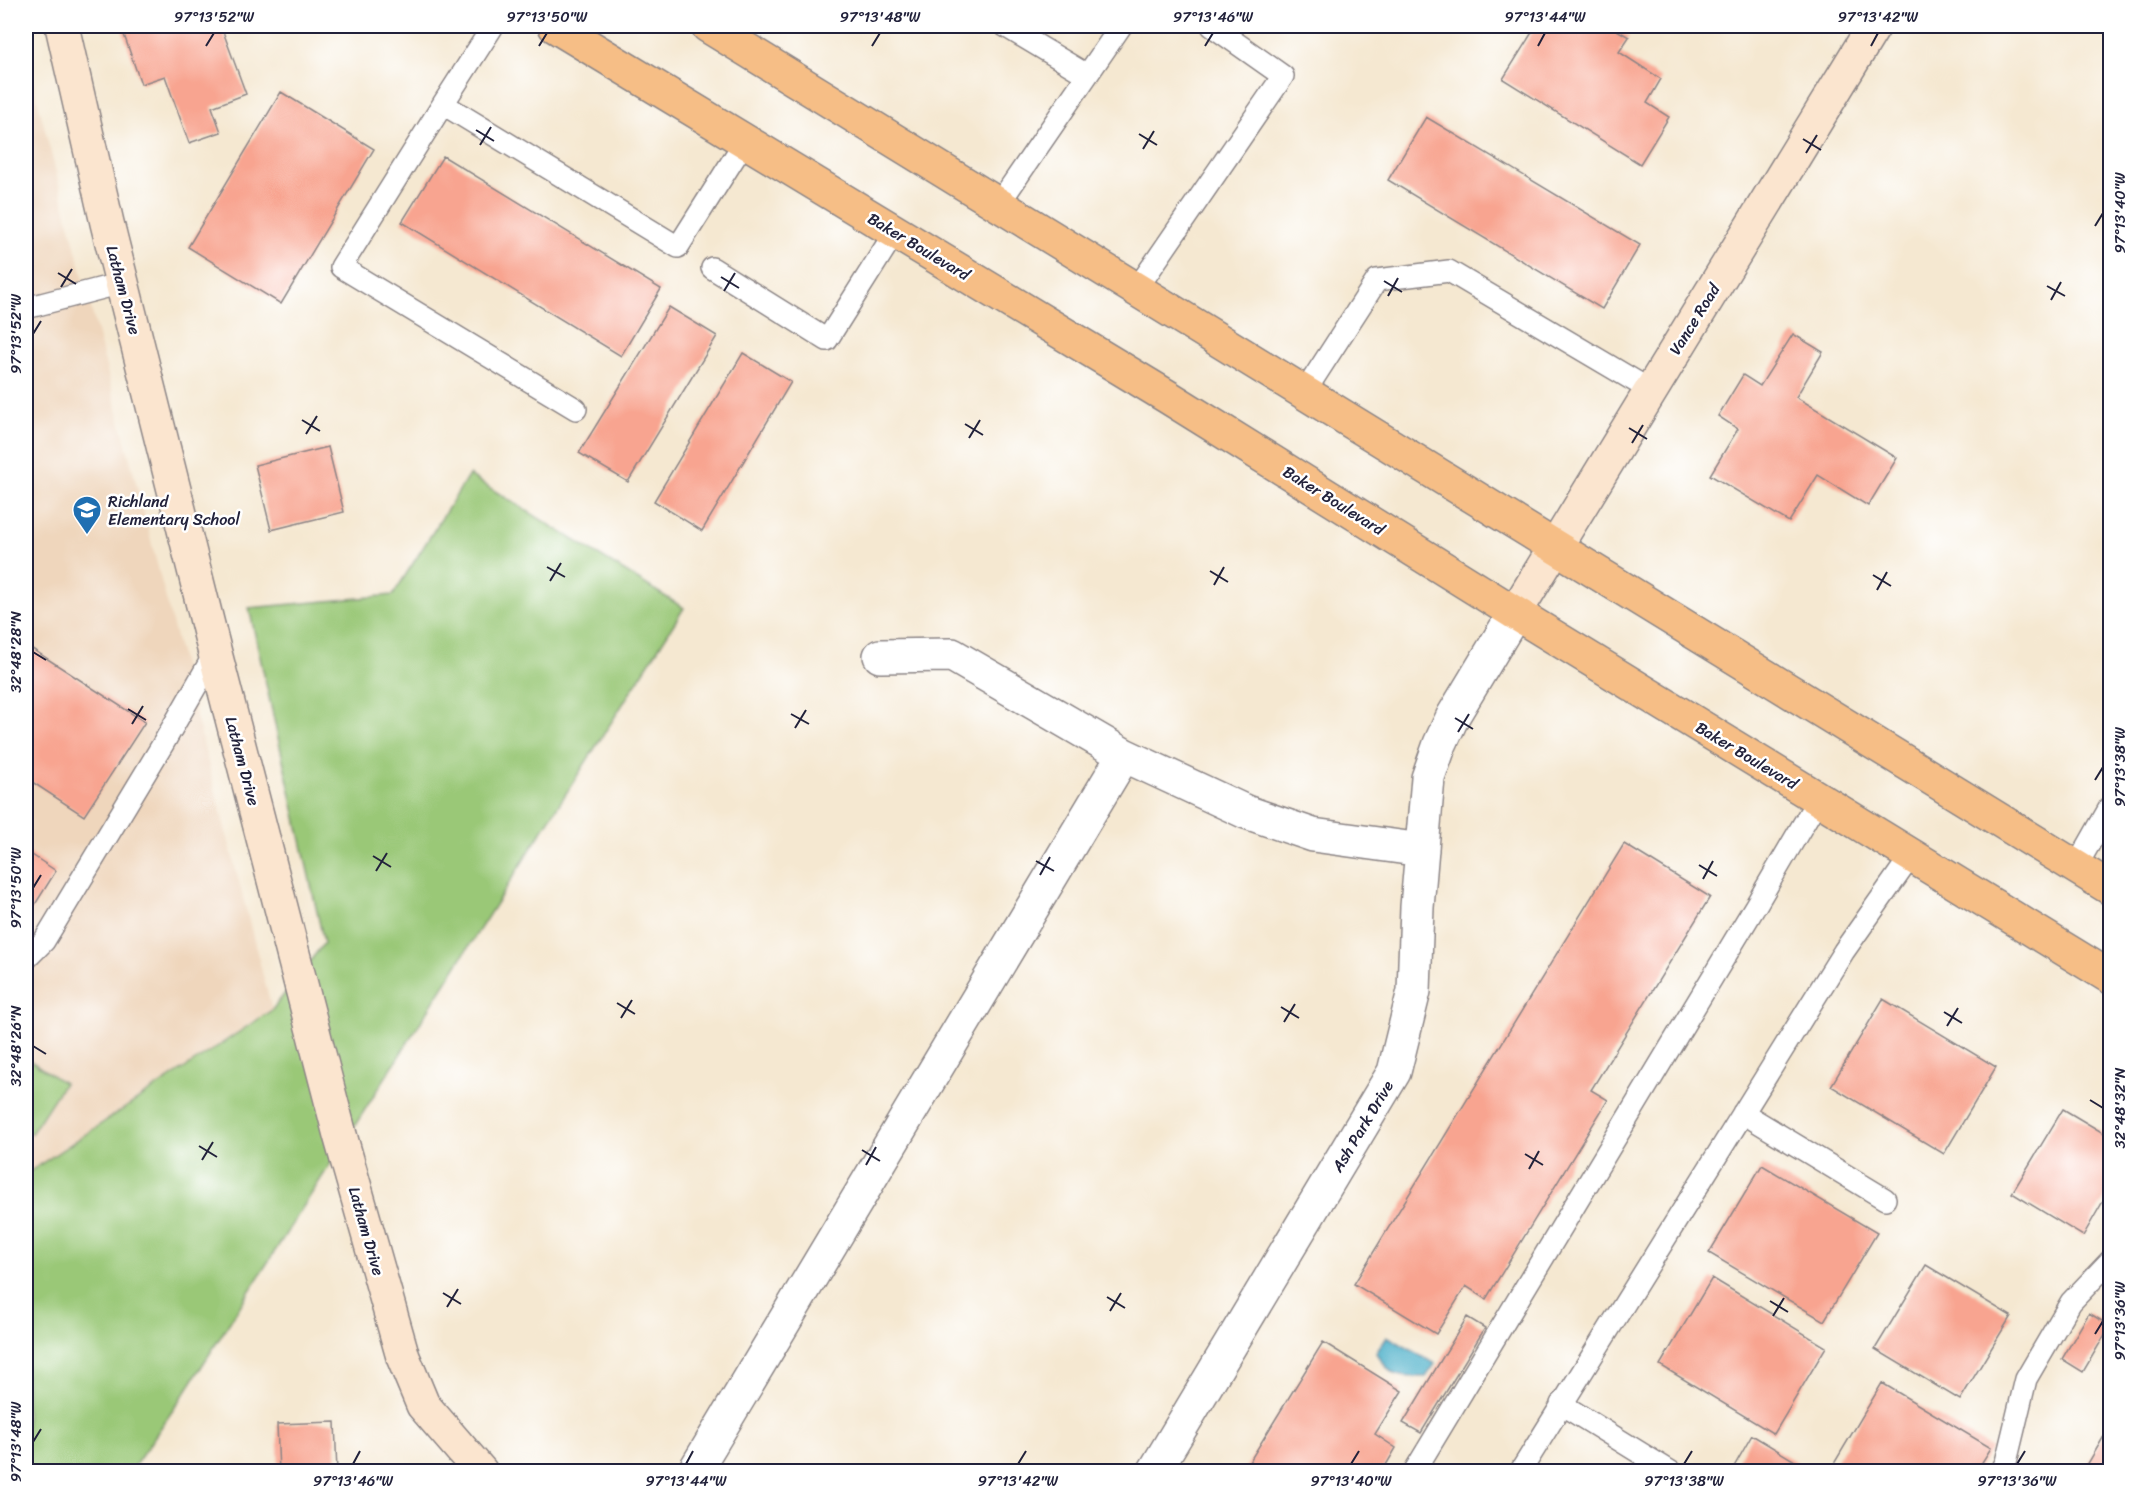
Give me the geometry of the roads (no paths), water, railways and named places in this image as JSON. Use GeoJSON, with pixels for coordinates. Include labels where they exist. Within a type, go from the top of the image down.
{"type":"FeatureCollection","features":[{"type":"Feature","properties":{"kind":"main road","name":"Baker Boulevard"},"geometry":{"type":"LineString","coordinates":[[555,26],[1158,391],[1515,613],[2110,977]]}},
{"type":"Feature","properties":{"kind":"main road"},"geometry":{"type":"LineString","coordinates":[[708,26],[2110,888]]}},
{"type":"Feature","properties":{"kind":"street","name":"Latham Drive"},"geometry":{"type":"LineString","coordinates":[[62,26],[122,283],[215,653],[340,1135],[403,1357],[423,1406],[480,1472]]}},
{"type":"Feature","properties":{"kind":"street","name":"Vance Road"},"geometry":{"type":"LineString","coordinates":[[1515,613],[1874,26]]}},
{"type":"Feature","properties":{"kind":"street","name":"Ash Park Drive"},"geometry":{"type":"LineString","coordinates":[[1154,1472],[1394,1072],[1414,991],[1428,778],[1440,744],[1454,716],[1515,613]]}},
{"type":"Feature","properties":{"kind":"street"},"geometry":{"type":"LineString","coordinates":[[880,657],[952,655],[1124,755],[1246,812],[1313,835],[1422,850]]}},
{"type":"Feature","properties":{"kind":"street"},"geometry":{"type":"LineString","coordinates":[[694,1472],[1124,755]]}},
{"type":"Feature","properties":{"kind":"lane"},"geometry":{"type":"LineString","coordinates":[[493,26],[341,267],[576,409]]}},
{"type":"Feature","properties":{"kind":"lane"},"geometry":{"type":"LineString","coordinates":[[1005,26],[1087,75]]}},
{"type":"Feature","properties":{"kind":"lane"},"geometry":{"type":"LineString","coordinates":[[998,205],[1121,26]]}},
{"type":"Feature","properties":{"kind":"lane"},"geometry":{"type":"LineString","coordinates":[[1136,290],[1283,76],[1212,26]]}},
{"type":"Feature","properties":{"kind":"lane"},"geometry":{"type":"LineString","coordinates":[[444,104],[678,247],[745,141]]}},
{"type":"Feature","properties":{"kind":"lane"},"geometry":{"type":"LineString","coordinates":[[712,268],[827,340],[895,232]]}},
{"type":"Feature","properties":{"kind":"lane"},"geometry":{"type":"LineString","coordinates":[[1304,393],[1377,280],[1449,271],[1650,390]]}},
{"type":"Feature","properties":{"kind":"lane"},"geometry":{"type":"LineString","coordinates":[[26,308],[122,283]]}},
{"type":"Feature","properties":{"kind":"lane"},"geometry":{"type":"LineString","coordinates":[[26,959],[44,942],[215,653]]}},
{"type":"Feature","properties":{"kind":"lane"},"geometry":{"type":"LineString","coordinates":[[1414,1472],[1818,799]]}},
{"type":"Feature","properties":{"kind":"lane"},"geometry":{"type":"LineString","coordinates":[[2076,867],[2110,807]]}},
{"type":"Feature","properties":{"kind":"lane"},"geometry":{"type":"LineString","coordinates":[[1520,1472],[1844,951],[1911,856]]}},
{"type":"Feature","properties":{"kind":"lane"},"geometry":{"type":"LineString","coordinates":[[1743,1113],[1885,1199]]}},
{"type":"Feature","properties":{"kind":"lane"},"geometry":{"type":"LineString","coordinates":[[2001,1472],[2006,1462],[2026,1379],[2071,1302],[2110,1261]]}},
{"type":"Feature","properties":{"kind":"lane"},"geometry":{"type":"LineString","coordinates":[[1561,1404],[1671,1472]]}},
{"type":"Feature","properties":{"kind":"water"},"geometry":{"type":"Polygon","coordinates":[[[1387,1336],[1435,1364],[1426,1377],[1396,1375],[1387,1368],[1376,1353],[1387,1336]]]}},
{"type":"Feature","properties":{"kind":"place","name":"Richland Elementary School"},"geometry":{"type":"Point","coordinates":[87,536]}}]}
